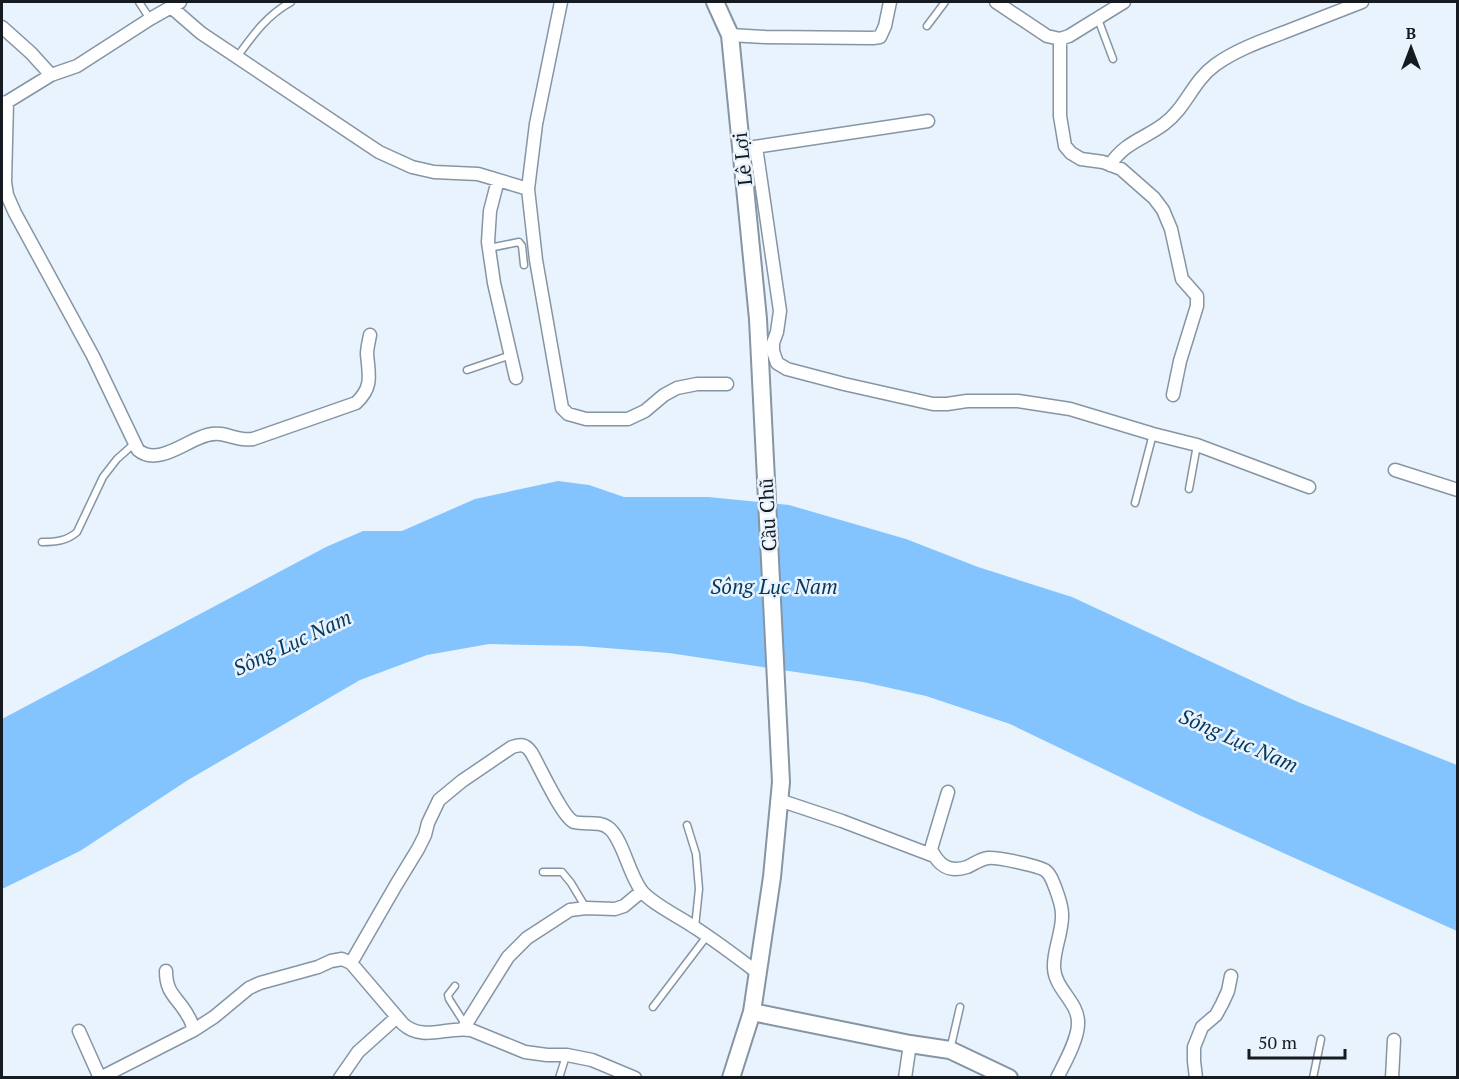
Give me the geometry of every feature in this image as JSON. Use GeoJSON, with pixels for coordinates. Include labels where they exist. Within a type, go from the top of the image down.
{"type":"FeatureCollection","features":[{"type":"Feature","properties":{"kind":"street"},"geometry":{"type":"LineString","coordinates":[[561,2],[536,124],[528,189],[536,260],[562,408],[568,414],[586,418],[628,418],[645,411],[664,395],[677,388],[697,384],[727,384]]}},
{"type":"Feature","properties":{"kind":"street","name":"Lê Lợi"},"geometry":{"type":"LineString","coordinates":[[715,2],[730,35],[748,148],[758,319]]}},
{"type":"Feature","properties":{"kind":"street"},"geometry":{"type":"LineString","coordinates":[[730,35],[765,38],[880,37],[890,2]]}},
{"type":"Feature","properties":{"kind":"street"},"geometry":{"type":"LineString","coordinates":[[996,2],[1047,36],[1060,39],[1069,36],[1124,2]]}},
{"type":"Feature","properties":{"kind":"street"},"geometry":{"type":"LineString","coordinates":[[1110,165],[1117,154],[1176,114],[1198,80],[1215,65],[1249,46],[1362,2]]}},
{"type":"Feature","properties":{"kind":"street"},"geometry":{"type":"LineString","coordinates":[[370,335],[367,351],[368,389],[356,403],[248,440],[214,434],[199,438],[168,453],[150,456],[143,454],[138,450],[93,356],[7,195],[4,102],[51,75],[77,66],[176,4],[201,33],[379,152],[412,167],[434,172],[478,174],[528,189]]}},
{"type":"Feature","properties":{"kind":"street"},"geometry":{"type":"LineString","coordinates":[[2,27],[51,75]]}},
{"type":"Feature","properties":{"kind":"street"},"geometry":{"type":"LineString","coordinates":[[1060,39],[1060,116],[1065,146],[1081,159],[1103,162],[1121,169],[1154,198],[1172,229],[1182,279],[1197,296],[1197,306],[1180,361],[1173,395]]}},
{"type":"Feature","properties":{"kind":"street"},"geometry":{"type":"LineString","coordinates":[[928,121],[748,148],[780,311],[773,351],[777,363],[787,369],[844,384],[933,404],[967,400],[1018,401],[1070,409],[1197,445],[1309,487]]}},
{"type":"Feature","properties":{"kind":"street"},"geometry":{"type":"LineString","coordinates":[[498,180],[490,211],[488,242],[494,283],[516,378]]}},
{"type":"Feature","properties":{"kind":"street","name":"Cầu Chũ"},"geometry":{"type":"LineString","coordinates":[[731,1077],[752,1012],[772,878],[781,782],[758,319]]}},
{"type":"Feature","properties":{"kind":"street"},"geometry":{"type":"LineString","coordinates":[[1395,470],[1458,490]]}},
{"type":"Feature","properties":{"kind":"street"},"geometry":{"type":"LineString","coordinates":[[351,963],[418,849],[439,800],[462,781],[520,744],[526,745],[531,752],[568,819],[604,825],[612,831],[642,891],[758,973]]}},
{"type":"Feature","properties":{"kind":"street"},"geometry":{"type":"LineString","coordinates":[[948,792],[931,849],[944,867],[965,868],[990,858],[1002,859],[1035,866],[1046,871],[1052,880],[1062,913],[1054,957],[1054,970],[1057,982],[1079,1020],[1068,1057],[1057,1077]]}},
{"type":"Feature","properties":{"kind":"street"},"geometry":{"type":"LineString","coordinates":[[779,800],[934,856]]}},
{"type":"Feature","properties":{"kind":"street"},"geometry":{"type":"LineString","coordinates":[[464,1027],[500,969],[517,947],[535,932],[570,910],[615,909],[624,906],[642,891]]}},
{"type":"Feature","properties":{"kind":"street"},"geometry":{"type":"LineString","coordinates":[[79,1031],[100,1077],[194,1030],[260,982],[318,967],[331,960],[342,959],[351,963],[410,1030],[420,1033],[464,1027],[525,1052],[567,1055],[592,1060],[635,1077]]}},
{"type":"Feature","properties":{"kind":"street"},"geometry":{"type":"LineString","coordinates":[[165,971],[165,982],[173,997],[188,1015],[194,1030]]}},
{"type":"Feature","properties":{"kind":"street"},"geometry":{"type":"LineString","coordinates":[[1196,1077],[1194,1047],[1202,1028],[1216,1015],[1222,1004],[1231,976]]}},
{"type":"Feature","properties":{"kind":"street"},"geometry":{"type":"LineString","coordinates":[[752,1012],[950,1050],[1010,1077]]}},
{"type":"Feature","properties":{"kind":"street"},"geometry":{"type":"LineString","coordinates":[[340,1077],[358,1052],[397,1017]]}},
{"type":"Feature","properties":{"kind":"street"},"geometry":{"type":"LineString","coordinates":[[1392,1077],[1394,1040]]}},
{"type":"Feature","properties":{"kind":"street"},"geometry":{"type":"LineString","coordinates":[[905,1077],[910,1044]]}},
{"type":"Feature","properties":{"kind":"lane"},"geometry":{"type":"LineString","coordinates":[[139,2],[150,19]]}},
{"type":"Feature","properties":{"kind":"lane"},"geometry":{"type":"LineString","coordinates":[[237,57],[263,23],[291,2]]}},
{"type":"Feature","properties":{"kind":"lane"},"geometry":{"type":"LineString","coordinates":[[927,26],[945,2]]}},
{"type":"Feature","properties":{"kind":"lane"},"geometry":{"type":"LineString","coordinates":[[1098,18],[1113,59]]}},
{"type":"Feature","properties":{"kind":"lane"},"geometry":{"type":"LineString","coordinates":[[489,248],[519,242],[522,246],[524,265]]}},
{"type":"Feature","properties":{"kind":"lane"},"geometry":{"type":"LineString","coordinates":[[467,370],[511,355]]}},
{"type":"Feature","properties":{"kind":"lane"},"geometry":{"type":"LineString","coordinates":[[1135,503],[1153,434]]}},
{"type":"Feature","properties":{"kind":"lane"},"geometry":{"type":"LineString","coordinates":[[42,542],[56,542],[71,537],[76,532],[103,477],[117,459],[135,443]]}},
{"type":"Feature","properties":{"kind":"lane"},"geometry":{"type":"LineString","coordinates":[[1189,489],[1197,445]]}},
{"type":"Feature","properties":{"kind":"lane"},"geometry":{"type":"LineString","coordinates":[[687,825],[696,854],[699,889],[695,927]]}},
{"type":"Feature","properties":{"kind":"lane"},"geometry":{"type":"LineString","coordinates":[[543,872],[562,872],[571,882],[586,908]]}},
{"type":"Feature","properties":{"kind":"lane"},"geometry":{"type":"LineString","coordinates":[[653,1007],[707,935]]}},
{"type":"Feature","properties":{"kind":"lane"},"geometry":{"type":"LineString","coordinates":[[455,986],[448,995],[464,1027]]}},
{"type":"Feature","properties":{"kind":"lane"},"geometry":{"type":"LineString","coordinates":[[950,1050],[960,1007]]}},
{"type":"Feature","properties":{"kind":"lane"},"geometry":{"type":"LineString","coordinates":[[1313,1077],[1321,1038]]}},
{"type":"Feature","properties":{"kind":"lane"},"geometry":{"type":"LineString","coordinates":[[559,1077],[567,1055]]}},
{"type":"Feature","properties":{"kind":"water","name":"Sông Lục Nam"},"geometry":{"type":"Polygon","coordinates":[[[558,481],[589,485],[624,497],[708,497],[789,505],[906,539],[978,567],[1072,597],[1298,702],[1457,765],[1457,931],[1199,815],[1010,724],[926,696],[863,682],[669,653],[581,646],[489,644],[427,655],[360,680],[188,780],[80,851],[2,889],[2,719],[326,547],[363,531],[402,531],[475,499],[558,481]]]}}]}
